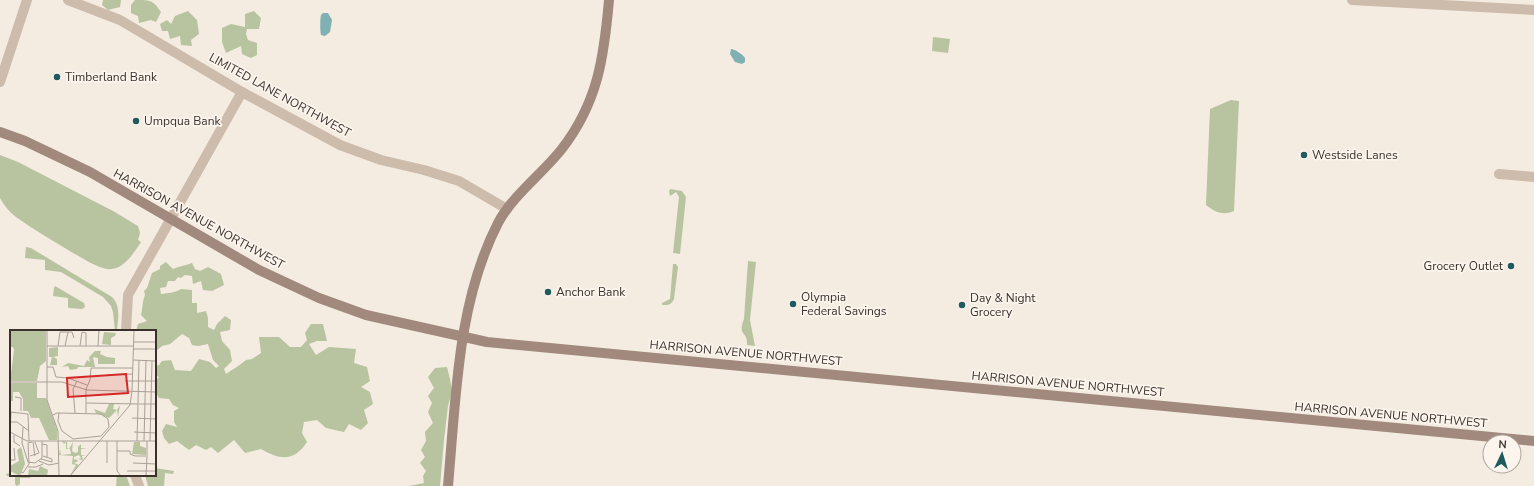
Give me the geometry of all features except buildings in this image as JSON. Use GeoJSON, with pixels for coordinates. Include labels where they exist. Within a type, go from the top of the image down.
{"type":"FeatureCollection","features":[{"type":"Feature","properties":{"kind":"main road"},"geometry":{"type":"LineString","coordinates":[[448,486],[460,364],[468,310],[478,272],[490,240],[507,209],[561,149],[582,119],[592,97],[601,70],[609,0]]}},
{"type":"Feature","properties":{"kind":"main road","name":"HARRISON AVENUE NORTHWEST"},"geometry":{"type":"LineString","coordinates":[[0,132],[25,141],[90,172],[259,270],[319,298],[366,315],[464,337],[494,343],[1534,441]]}},
{"type":"Feature","properties":{"kind":"street"},"geometry":{"type":"LineString","coordinates":[[0,82],[27,0]]}},
{"type":"Feature","properties":{"kind":"street","name":"LIMITED LANE NORTHWEST"},"geometry":{"type":"LineString","coordinates":[[68,0],[120,20],[242,92],[340,145],[382,160],[424,170],[459,181],[507,209]]}},
{"type":"Feature","properties":{"kind":"street"},"geometry":{"type":"LineString","coordinates":[[1352,0],[1534,10]]}},
{"type":"Feature","properties":{"kind":"street"},"geometry":{"type":"LineString","coordinates":[[126,330],[128,295],[242,92]]}},
{"type":"Feature","properties":{"kind":"street"},"geometry":{"type":"LineString","coordinates":[[1499,174],[1534,177]]}},
{"type":"Feature","properties":{"kind":"street"},"geometry":{"type":"LineString","coordinates":[[135,476],[139,486]]}},
{"type":"Feature","properties":{"kind":"green space"},"geometry":{"type":"Polygon","coordinates":[[[103,0],[121,0],[120,7],[108,10],[102,5],[103,0]]]}},
{"type":"Feature","properties":{"kind":"green space"},"geometry":{"type":"Polygon","coordinates":[[[135,0],[148,1],[156,5],[161,12],[156,22],[151,20],[139,23],[138,16],[131,13],[131,5],[135,0]]]}},
{"type":"Feature","properties":{"kind":"green space"},"geometry":{"type":"Polygon","coordinates":[[[188,11],[197,20],[199,34],[191,40],[192,46],[181,45],[180,36],[170,39],[168,31],[162,31],[160,24],[167,20],[171,24],[175,16],[188,11]]]}},
{"type":"Feature","properties":{"kind":"green space"},"geometry":{"type":"Polygon","coordinates":[[[254,11],[261,18],[259,29],[247,29],[246,34],[248,40],[257,43],[257,55],[251,58],[242,54],[241,46],[226,53],[222,42],[222,28],[231,24],[245,27],[245,14],[254,11]]]}},
{"type":"Feature","properties":{"kind":"green space"},"geometry":{"type":"Polygon","coordinates":[[[933,37],[950,39],[948,53],[932,51],[933,37]]]}},
{"type":"Feature","properties":{"kind":"green space"},"geometry":{"type":"Polygon","coordinates":[[[1231,100],[1239,101],[1234,211],[1223,213],[1213,210],[1206,205],[1210,109],[1231,100]]]}},
{"type":"Feature","properties":{"kind":"green space"},"geometry":{"type":"Polygon","coordinates":[[[0,155],[18,162],[113,211],[138,226],[140,233],[138,240],[141,242],[127,261],[113,269],[107,269],[89,262],[37,231],[13,215],[0,198],[0,155]]]}},
{"type":"Feature","properties":{"kind":"green space"},"geometry":{"type":"Polygon","coordinates":[[[670,189],[682,191],[686,197],[680,254],[673,253],[679,197],[676,192],[670,196],[670,189]]]}},
{"type":"Feature","properties":{"kind":"green space"},"geometry":{"type":"Polygon","coordinates":[[[26,247],[31,248],[112,297],[117,304],[118,309],[117,330],[115,330],[111,306],[103,297],[61,272],[45,270],[45,260],[25,258],[26,247]]]}},
{"type":"Feature","properties":{"kind":"green space"},"geometry":{"type":"Polygon","coordinates":[[[748,261],[756,262],[750,320],[755,346],[747,345],[746,337],[742,331],[748,261]]]}},
{"type":"Feature","properties":{"kind":"green space"},"geometry":{"type":"Polygon","coordinates":[[[166,262],[173,269],[192,263],[195,269],[200,271],[208,267],[221,274],[224,285],[212,291],[203,290],[201,281],[193,284],[192,276],[185,275],[181,278],[178,277],[175,281],[168,281],[166,287],[160,288],[161,294],[174,292],[181,289],[192,290],[192,303],[197,303],[197,313],[206,311],[208,327],[214,330],[217,324],[225,316],[231,320],[230,330],[220,332],[222,341],[230,350],[232,361],[224,369],[226,374],[246,360],[252,359],[261,353],[259,337],[279,337],[290,347],[301,347],[307,340],[305,333],[311,324],[323,324],[327,341],[317,341],[309,344],[316,355],[329,347],[356,349],[354,363],[367,367],[370,381],[361,387],[370,392],[373,404],[364,410],[368,423],[361,430],[349,424],[344,432],[326,428],[317,420],[304,422],[302,433],[307,442],[297,453],[286,457],[280,457],[261,449],[245,453],[234,440],[218,453],[211,447],[206,450],[196,445],[189,450],[177,441],[169,444],[164,438],[162,431],[166,424],[177,427],[174,422],[174,411],[179,408],[173,405],[169,399],[159,398],[156,393],[156,381],[159,377],[156,376],[156,366],[159,365],[162,361],[171,360],[175,370],[191,371],[199,359],[210,362],[216,368],[219,366],[213,360],[208,344],[198,346],[192,345],[189,338],[182,334],[170,344],[162,346],[156,351],[156,330],[136,330],[138,324],[147,321],[141,315],[145,295],[144,291],[147,288],[152,273],[160,269],[160,266],[166,262]]]}},
{"type":"Feature","properties":{"kind":"green space"},"geometry":{"type":"Polygon","coordinates":[[[673,264],[676,264],[678,267],[674,299],[670,304],[662,305],[662,303],[670,299],[673,264]]]}},
{"type":"Feature","properties":{"kind":"green space"},"geometry":{"type":"Polygon","coordinates":[[[55,286],[84,303],[85,307],[82,309],[69,308],[68,298],[53,296],[55,286]]]}},
{"type":"Feature","properties":{"kind":"green space"},"geometry":{"type":"Polygon","coordinates":[[[447,367],[452,391],[448,406],[440,486],[409,486],[424,483],[423,476],[426,471],[420,463],[425,457],[421,450],[426,441],[425,432],[433,423],[428,412],[432,403],[428,396],[434,388],[428,377],[435,368],[447,367]]]}},
{"type":"Feature","properties":{"kind":"green space"},"geometry":{"type":"Polygon","coordinates":[[[156,468],[174,471],[173,474],[165,473],[164,486],[148,486],[145,476],[156,476],[156,468]]]}},
{"type":"Feature","properties":{"kind":"green space"},"geometry":{"type":"Polygon","coordinates":[[[10,473],[10,476],[31,477],[20,478],[20,484],[17,486],[15,484],[15,477],[7,476],[6,474],[10,473]]]}},
{"type":"Feature","properties":{"kind":"green space"},"geometry":{"type":"Polygon","coordinates":[[[117,476],[126,476],[130,486],[116,486],[117,476]]]}},
{"type":"Feature","properties":{"kind":"water"},"geometry":{"type":"Polygon","coordinates":[[[323,13],[328,13],[332,20],[330,32],[325,36],[321,35],[320,31],[321,15],[323,13]]]}},
{"type":"Feature","properties":{"kind":"water"},"geometry":{"type":"Polygon","coordinates":[[[731,49],[743,55],[745,62],[742,64],[735,62],[730,54],[731,49]]]}},
{"type":"Feature","properties":{"kind":"place","name":"Timberland Bank"},"geometry":{"type":"Point","coordinates":[57,77]}},
{"type":"Feature","properties":{"kind":"place","name":"Umpqua Bank"},"geometry":{"type":"Point","coordinates":[136,121]}},
{"type":"Feature","properties":{"kind":"place","name":"Westside Lanes"},"geometry":{"type":"Point","coordinates":[1304,155]}},
{"type":"Feature","properties":{"kind":"place","name":"Grocery Outlet"},"geometry":{"type":"Point","coordinates":[1511,266]}},
{"type":"Feature","properties":{"kind":"place","name":"Anchor Bank"},"geometry":{"type":"Point","coordinates":[548,292]}},
{"type":"Feature","properties":{"kind":"place","name":"Olympia Federal Savings"},"geometry":{"type":"Point","coordinates":[793,304]}},
{"type":"Feature","properties":{"kind":"place","name":"Day & Night Grocery"},"geometry":{"type":"Point","coordinates":[962,305]}}]}
